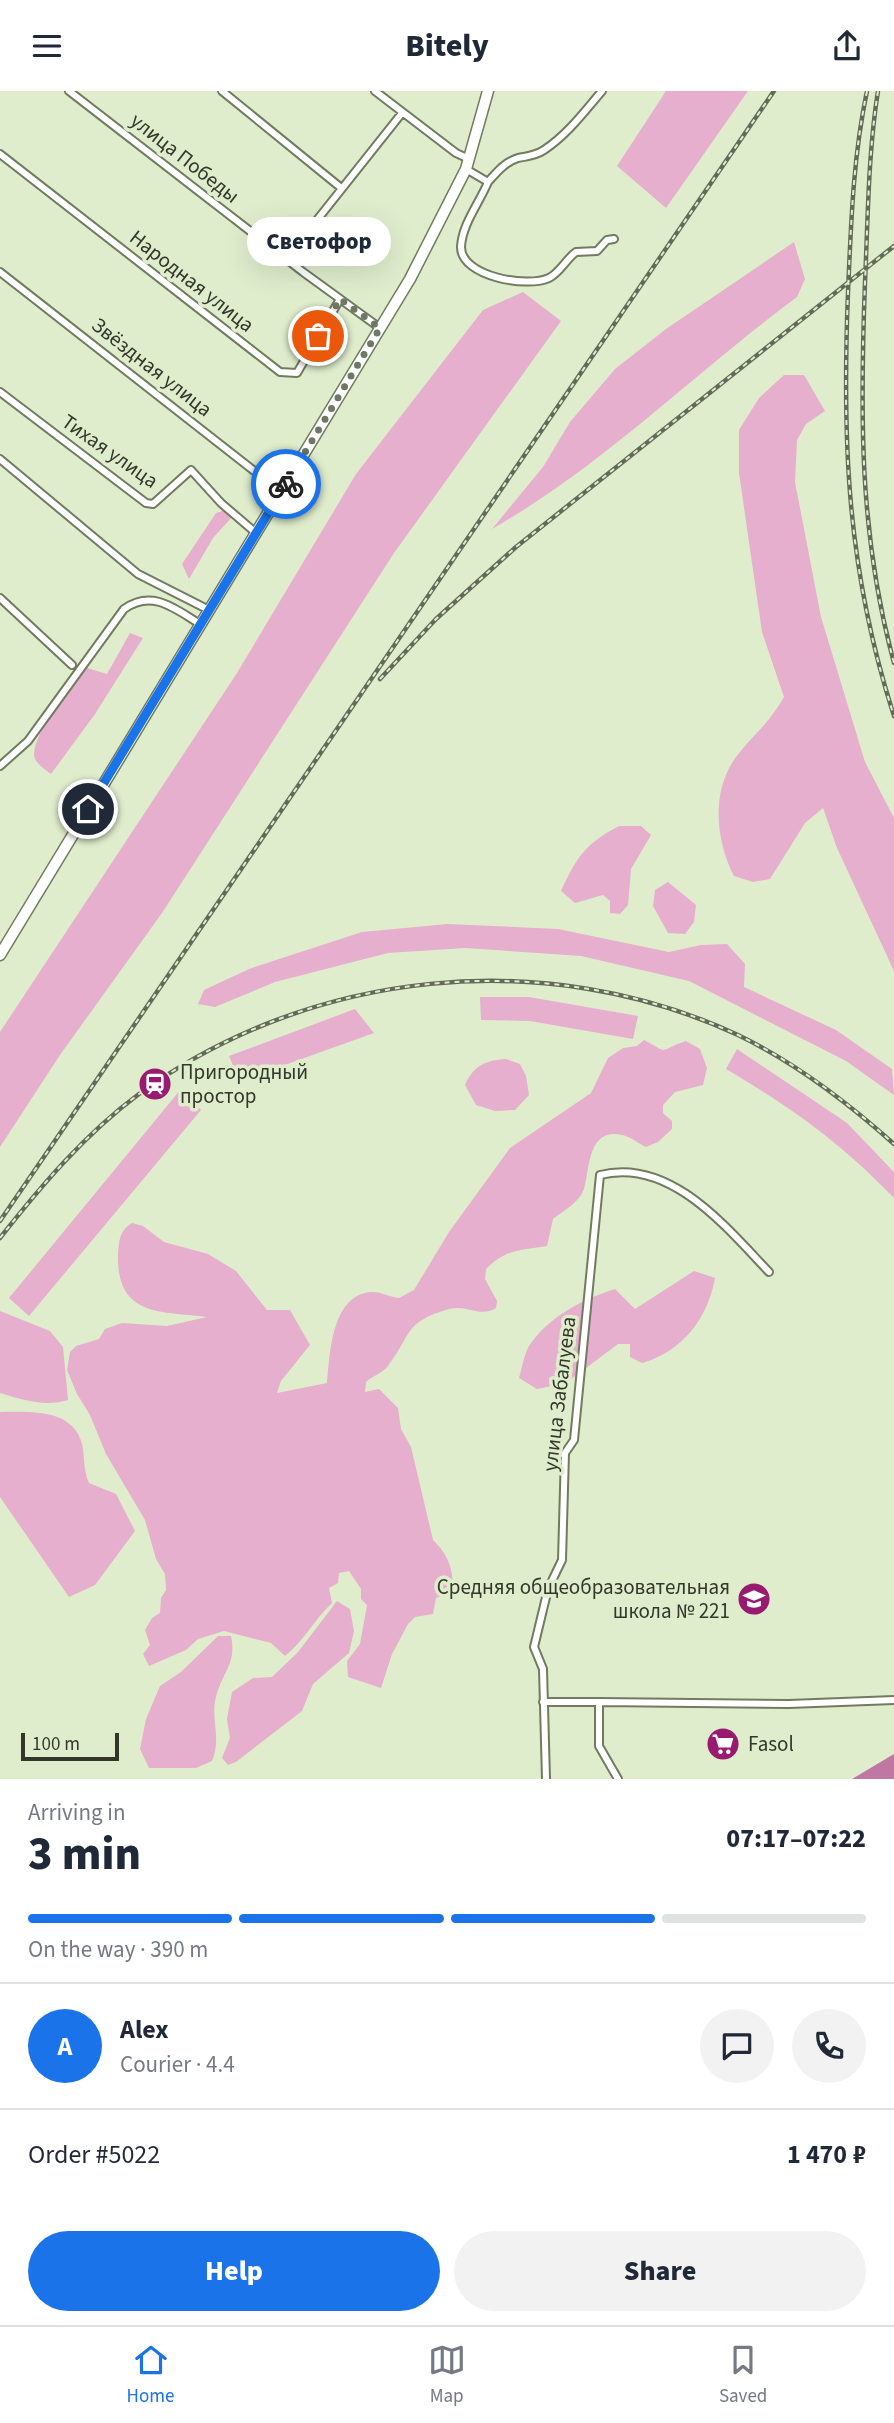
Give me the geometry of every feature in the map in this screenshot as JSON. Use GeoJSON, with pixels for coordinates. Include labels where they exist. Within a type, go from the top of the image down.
{"type":"FeatureCollection","features":[{"type":"Feature","properties":{"kind":"main road"},"geometry":{"type":"LineString","coordinates":[[0,954],[433,238],[468,164],[488,91]]}},
{"type":"Feature","properties":{"kind":"street","name":"улица Победы"},"geometry":{"type":"LineString","coordinates":[[69,91],[380,328]]}},
{"type":"Feature","properties":{"kind":"street"},"geometry":{"type":"LineString","coordinates":[[222,91],[341,187]]}},
{"type":"Feature","properties":{"kind":"street"},"geometry":{"type":"LineString","coordinates":[[374,91],[456,153],[488,182]]}},
{"type":"Feature","properties":{"kind":"street"},"geometry":{"type":"LineString","coordinates":[[602,91],[569,129],[550,146],[533,156],[508,163],[488,182],[469,220],[461,245],[462,254],[471,266],[488,275],[508,280],[551,278],[576,252],[597,251],[607,240],[614,239]]}},
{"type":"Feature","properties":{"kind":"street"},"geometry":{"type":"LineString","coordinates":[[286,259],[402,113]]}},
{"type":"Feature","properties":{"kind":"street","name":"Народная улица"},"geometry":{"type":"LineString","coordinates":[[0,155],[280,372],[297,373],[340,299]]}},
{"type":"Feature","properties":{"kind":"street","name":"Звёздная улица"},"geometry":{"type":"LineString","coordinates":[[0,272],[281,492]]}},
{"type":"Feature","properties":{"kind":"street","name":"Тихая улица"},"geometry":{"type":"LineString","coordinates":[[0,392],[146,503],[153,504],[191,470],[204,480],[221,503],[256,533]]}},
{"type":"Feature","properties":{"kind":"street"},"geometry":{"type":"LineString","coordinates":[[0,459],[138,574],[209,610]]}},
{"type":"Feature","properties":{"kind":"street"},"geometry":{"type":"LineString","coordinates":[[0,598],[72,664]]}},
{"type":"Feature","properties":{"kind":"street"},"geometry":{"type":"LineString","coordinates":[[0,766],[27,741],[124,609],[134,601],[150,599],[165,603],[200,624]]}},
{"type":"Feature","properties":{"kind":"street","name":"улица Забалуева"},"geometry":{"type":"LineString","coordinates":[[546,1779],[543,1669],[534,1647],[548,1588],[562,1560],[565,1453],[574,1440],[600,1175],[615,1171],[638,1172],[688,1195],[769,1272]]}},
{"type":"Feature","properties":{"kind":"street"},"geometry":{"type":"LineString","coordinates":[[543,1702],[789,1704],[894,1700]]}},
{"type":"Feature","properties":{"kind":"street"},"geometry":{"type":"LineString","coordinates":[[599,1702],[599,1746],[618,1779]]}},
{"type":"Feature","properties":{"kind":"shaded area"},"geometry":{"type":"Polygon","coordinates":[[[666,91],[748,91],[666,208],[617,166],[666,91]]]}},
{"type":"Feature","properties":{"kind":"shaded area"},"geometry":{"type":"Polygon","coordinates":[[[794,242],[805,279],[797,297],[611,448],[533,504],[492,529],[543,467],[570,422],[615,369],[666,329],[794,242]]]}},
{"type":"Feature","properties":{"kind":"shaded area"},"geometry":{"type":"Polygon","coordinates":[[[523,292],[561,321],[394,553],[162,913],[60,1055],[0,1147],[0,1032],[237,673],[356,474],[483,310],[523,292]]]}},
{"type":"Feature","properties":{"kind":"shaded area"},"geometry":{"type":"Polygon","coordinates":[[[784,375],[804,375],[825,411],[806,424],[797,440],[795,482],[821,617],[865,762],[894,818],[894,971],[837,848],[823,808],[805,823],[770,879],[753,882],[734,876],[720,830],[720,797],[730,766],[784,697],[762,632],[739,473],[739,430],[759,398],[784,375]]]}},
{"type":"Feature","properties":{"kind":"shaded area"},"geometry":{"type":"Polygon","coordinates":[[[228,509],[233,516],[213,538],[189,579],[182,564],[216,513],[228,509]]]}},
{"type":"Feature","properties":{"kind":"shaded area"},"geometry":{"type":"Polygon","coordinates":[[[130,633],[143,638],[95,714],[51,774],[35,759],[34,750],[44,726],[84,667],[107,674],[130,633]]]}},
{"type":"Feature","properties":{"kind":"shaded area"},"geometry":{"type":"Polygon","coordinates":[[[619,826],[641,826],[651,835],[631,869],[628,905],[620,914],[610,913],[610,901],[603,895],[575,903],[561,891],[572,869],[590,845],[619,826]]]}},
{"type":"Feature","properties":{"kind":"shaded area"},"geometry":{"type":"Polygon","coordinates":[[[668,882],[696,905],[694,922],[685,934],[668,933],[653,906],[655,890],[668,882]]]}},
{"type":"Feature","properties":{"kind":"shaded area"},"geometry":{"type":"Polygon","coordinates":[[[448,924],[558,929],[669,952],[701,945],[727,944],[745,964],[744,987],[836,1030],[892,1069],[894,1095],[846,1061],[689,981],[581,956],[465,948],[388,953],[275,982],[215,1007],[198,1004],[204,990],[249,969],[362,932],[448,924]]]}},
{"type":"Feature","properties":{"kind":"shaded area"},"geometry":{"type":"Polygon","coordinates":[[[480,997],[529,997],[638,1016],[633,1039],[530,1021],[481,1020],[480,997]]]}},
{"type":"Feature","properties":{"kind":"shaded area"},"geometry":{"type":"Polygon","coordinates":[[[355,1009],[374,1033],[240,1081],[229,1056],[355,1009]]]}},
{"type":"Feature","properties":{"kind":"shaded area"},"geometry":{"type":"Polygon","coordinates":[[[644,1040],[664,1050],[686,1041],[700,1049],[707,1068],[703,1085],[675,1092],[663,1105],[663,1113],[672,1121],[672,1129],[658,1142],[646,1147],[622,1135],[602,1137],[592,1152],[582,1194],[553,1219],[547,1246],[508,1254],[486,1269],[485,1279],[497,1301],[496,1308],[484,1312],[462,1308],[449,1309],[424,1319],[411,1330],[386,1368],[366,1382],[365,1392],[379,1389],[398,1408],[401,1429],[411,1447],[433,1540],[446,1557],[452,1577],[451,1592],[436,1598],[433,1614],[415,1617],[408,1624],[392,1654],[381,1688],[348,1677],[347,1661],[360,1644],[367,1605],[361,1599],[361,1589],[349,1571],[339,1573],[338,1583],[329,1588],[332,1603],[285,1656],[271,1643],[224,1631],[198,1639],[186,1650],[149,1666],[143,1654],[150,1645],[145,1630],[152,1618],[160,1613],[161,1598],[166,1590],[165,1574],[156,1559],[145,1520],[106,1454],[67,1370],[70,1352],[76,1346],[99,1339],[105,1329],[122,1323],[167,1326],[207,1317],[159,1311],[134,1301],[125,1291],[120,1276],[118,1256],[120,1237],[124,1229],[132,1223],[143,1226],[164,1242],[208,1254],[236,1271],[267,1310],[290,1310],[310,1345],[281,1381],[277,1393],[327,1383],[335,1328],[348,1303],[358,1295],[372,1292],[399,1298],[414,1290],[449,1232],[510,1148],[591,1093],[608,1058],[623,1048],[637,1046],[644,1040]]]}},
{"type":"Feature","properties":{"kind":"shaded area"},"geometry":{"type":"Polygon","coordinates":[[[737,1049],[847,1123],[894,1172],[894,1198],[855,1160],[815,1127],[726,1069],[737,1049]]]}},
{"type":"Feature","properties":{"kind":"shaded area"},"geometry":{"type":"Polygon","coordinates":[[[506,1059],[520,1064],[526,1076],[529,1095],[515,1110],[495,1111],[476,1105],[465,1085],[468,1078],[481,1065],[506,1059]]]}},
{"type":"Feature","properties":{"kind":"shaded area"},"geometry":{"type":"Polygon","coordinates":[[[181,1089],[201,1110],[29,1316],[9,1298],[181,1089]]]}},
{"type":"Feature","properties":{"kind":"shaded area"},"geometry":{"type":"Polygon","coordinates":[[[694,1271],[715,1278],[711,1293],[699,1320],[681,1342],[669,1351],[642,1363],[630,1357],[630,1344],[618,1344],[566,1383],[537,1389],[519,1378],[529,1346],[546,1326],[567,1310],[615,1289],[635,1309],[694,1271]]]}},
{"type":"Feature","properties":{"kind":"shaded area"},"geometry":{"type":"Polygon","coordinates":[[[0,1311],[50,1331],[63,1347],[68,1400],[42,1403],[0,1393],[0,1311]]]}},
{"type":"Feature","properties":{"kind":"shaded area"},"geometry":{"type":"Polygon","coordinates":[[[0,1412],[48,1415],[69,1424],[77,1432],[82,1444],[89,1483],[116,1494],[135,1531],[95,1585],[69,1597],[0,1497],[0,1412]]]}},
{"type":"Feature","properties":{"kind":"shaded area"},"geometry":{"type":"Polygon","coordinates":[[[337,1601],[350,1609],[354,1631],[349,1653],[313,1684],[302,1711],[236,1762],[228,1765],[222,1758],[230,1738],[227,1719],[232,1692],[253,1678],[272,1677],[298,1652],[337,1601]]]}},
{"type":"Feature","properties":{"kind":"shaded area"},"geometry":{"type":"Polygon","coordinates":[[[218,1636],[231,1636],[232,1654],[216,1697],[216,1744],[212,1761],[196,1768],[149,1768],[140,1749],[146,1719],[160,1686],[181,1672],[218,1636]]]}},
{"type":"Feature","properties":{"kind":"shaded area"},"geometry":{"type":"Polygon","coordinates":[[[894,1754],[894,1779],[852,1779],[894,1754]]]}},
{"type":"Feature","properties":{"kind":"railway"},"geometry":{"type":"LineString","coordinates":[[0,1221],[774,91]]}},
{"type":"Feature","properties":{"kind":"railway"},"geometry":{"type":"LineString","coordinates":[[867,91],[856,166],[850,241],[846,348],[848,454],[851,506],[866,609],[894,716]]}},
{"type":"Feature","properties":{"kind":"railway"},"geometry":{"type":"LineString","coordinates":[[878,91],[872,138],[863,331],[864,474],[874,568],[894,663]]}},
{"type":"Feature","properties":{"kind":"railway"},"geometry":{"type":"LineString","coordinates":[[380,679],[436,619],[516,547],[894,246]]}},
{"type":"Feature","properties":{"kind":"railway"},"geometry":{"type":"LineString","coordinates":[[0,1238],[48,1180],[100,1126],[139,1094],[206,1052],[278,1019],[353,997],[431,984],[509,981],[587,989],[664,1007],[738,1035],[780,1058],[839,1098],[894,1144]]}},
{"type":"Feature","properties":{"kind":"way so far"},"geometry":{"type":"LineString","coordinates":[[286,484],[380,328],[340,299],[318,336]]}},
{"type":"Feature","properties":{"kind":"place","name":"Светофор"},"geometry":{"type":"Point","coordinates":[318,336]}},
{"type":"Feature","properties":{"kind":"place","name":"Пригородный простор"},"geometry":{"type":"Point","coordinates":[155,1084]}},
{"type":"Feature","properties":{"kind":"place","name":"Средняя общеобразовательная школа № 221"},"geometry":{"type":"Point","coordinates":[754,1599]}},
{"type":"Feature","properties":{"kind":"place","name":"Fasol"},"geometry":{"type":"Point","coordinates":[723,1744]}},
{"type":"Feature","properties":{"kind":"route"},"geometry":{"type":"LineString","coordinates":[[88,809],[286,484]]}}]}
